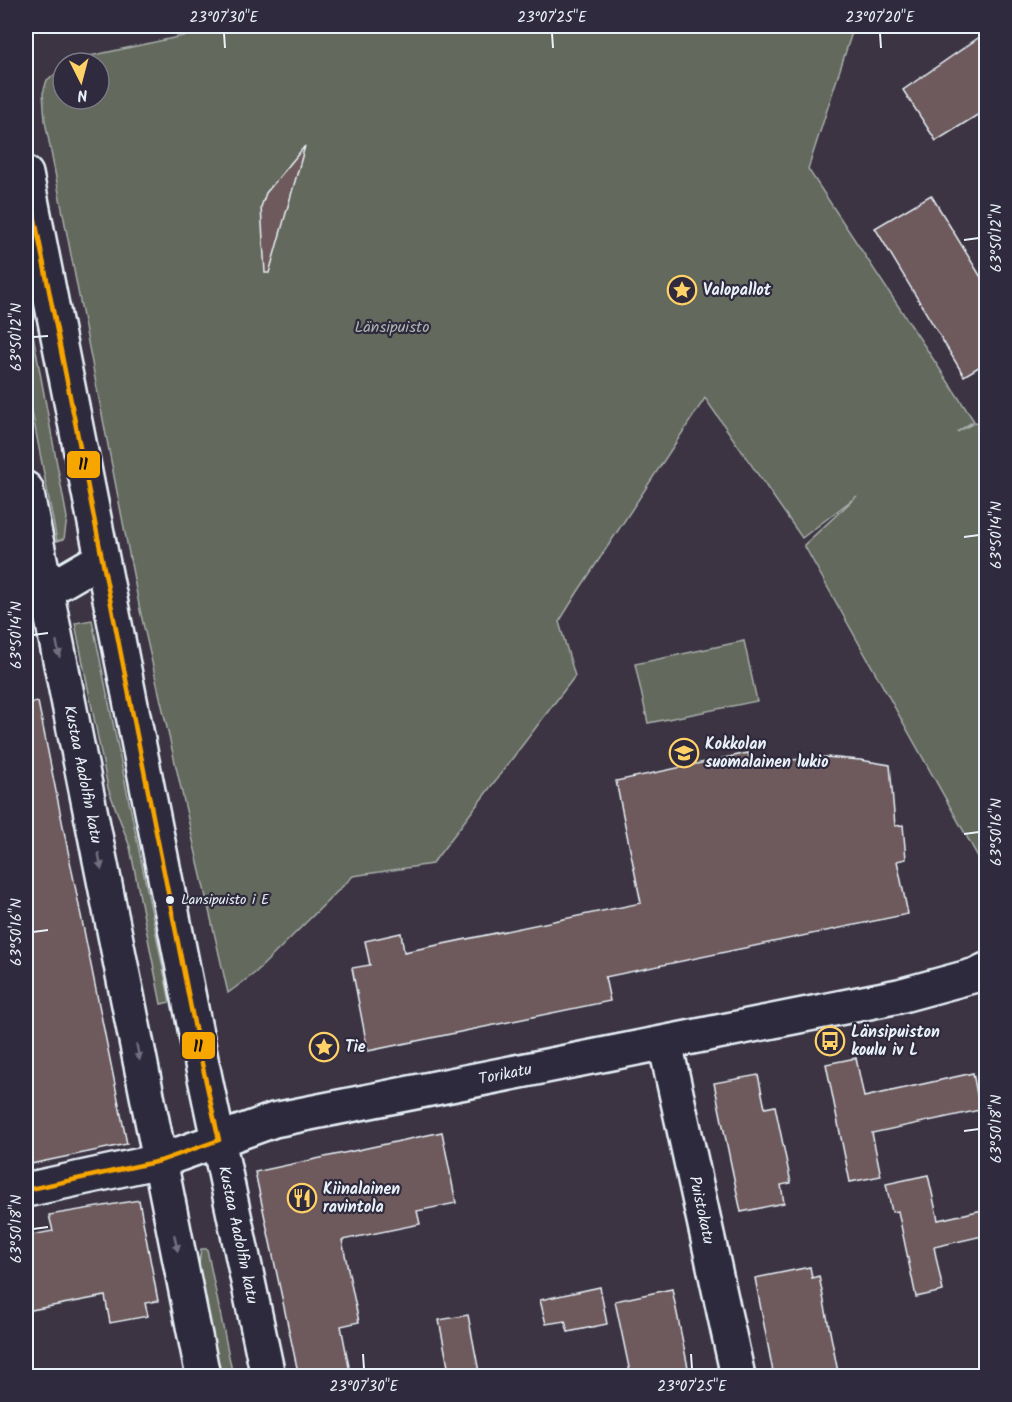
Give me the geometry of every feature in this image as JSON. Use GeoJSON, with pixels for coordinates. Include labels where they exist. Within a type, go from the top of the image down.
{"type":"FeatureCollection","features":[{"type":"Feature","properties":{"kind":"main road","name":"Kustaa Aadolfin katu"},"geometry":{"type":"LineString","coordinates":[[26,174],[199,1047],[268,1377]]}},
{"type":"Feature","properties":{"kind":"main road","name":"Kustaa Aadolfin katu"},"geometry":{"type":"LineString","coordinates":[[26,489],[36,594],[160,1161],[203,1377]]}},
{"type":"Feature","properties":{"kind":"main road"},"geometry":{"type":"LineString","coordinates":[[36,594],[101,559]]}},
{"type":"Feature","properties":{"kind":"main road","name":"Torikatu"},"geometry":{"type":"LineString","coordinates":[[26,1190],[160,1161],[274,1120],[899,996],[987,970]]}},
{"type":"Feature","properties":{"kind":"main road","name":"Puistokatu"},"geometry":{"type":"LineString","coordinates":[[664,1043],[738,1377]]}},
{"type":"Feature","properties":{"kind":"green space","name":"Länsipuisto"},"geometry":{"type":"Polygon","coordinates":[[[229,26],[854,26],[808,169],[974,421],[957,432],[976,422],[986,426],[986,871],[804,545],[857,496],[802,538],[705,398],[559,622],[575,676],[432,864],[353,876],[255,973],[228,993],[140,610],[45,121],[43,93],[47,80],[51,77],[51,111],[111,111],[111,51],[229,26]]]}},
{"type":"Feature","properties":{"kind":"green space"},"geometry":{"type":"Polygon","coordinates":[[[26,297],[67,518],[64,539],[57,541],[26,381],[26,297]]]}},
{"type":"Feature","properties":{"kind":"green space"},"geometry":{"type":"Polygon","coordinates":[[[92,620],[170,1002],[161,1004],[130,847],[108,788],[75,623],[92,620]]]}},
{"type":"Feature","properties":{"kind":"green space"},"geometry":{"type":"Polygon","coordinates":[[[744,641],[757,701],[648,723],[635,664],[744,641]]]}},
{"type":"Feature","properties":{"kind":"green space"},"geometry":{"type":"Polygon","coordinates":[[[201,1249],[207,1249],[233,1376],[220,1376],[198,1272],[201,1249]]]}},
{"type":"Feature","properties":{"kind":"building"},"geometry":{"type":"Polygon","coordinates":[[[987,32],[987,109],[936,141],[903,90],[987,32]]]}},
{"type":"Feature","properties":{"kind":"building"},"geometry":{"type":"Polygon","coordinates":[[[305,146],[269,273],[265,273],[261,207],[266,193],[305,146]]]}},
{"type":"Feature","properties":{"kind":"building"},"geometry":{"type":"Polygon","coordinates":[[[931,195],[987,287],[987,362],[964,376],[875,228],[931,195]]]}},
{"type":"Feature","properties":{"kind":"building"},"geometry":{"type":"Polygon","coordinates":[[[38,702],[127,1144],[26,1165],[26,976],[31,975],[26,948],[26,703],[38,702]]]}},
{"type":"Feature","properties":{"kind":"building"},"geometry":{"type":"Polygon","coordinates":[[[748,753],[751,765],[826,757],[890,765],[895,826],[903,825],[906,859],[897,861],[908,914],[605,977],[610,1001],[368,1051],[352,968],[370,965],[365,941],[401,933],[404,952],[641,903],[616,781],[748,753]]]}},
{"type":"Feature","properties":{"kind":"building"},"geometry":{"type":"Polygon","coordinates":[[[856,1058],[864,1097],[973,1073],[980,1110],[872,1133],[881,1176],[850,1182],[826,1064],[856,1058]]]}},
{"type":"Feature","properties":{"kind":"building"},"geometry":{"type":"Polygon","coordinates":[[[758,1075],[765,1108],[775,1106],[791,1183],[781,1185],[784,1203],[741,1212],[714,1083],[758,1075]]]}},
{"type":"Feature","properties":{"kind":"building"},"geometry":{"type":"Polygon","coordinates":[[[442,1132],[456,1203],[417,1211],[420,1224],[342,1240],[359,1322],[341,1326],[351,1377],[299,1377],[255,1172],[442,1132]]]}},
{"type":"Feature","properties":{"kind":"building"},"geometry":{"type":"Polygon","coordinates":[[[928,1175],[938,1220],[987,1209],[987,1235],[934,1247],[943,1291],[916,1297],[898,1211],[892,1212],[886,1184],[928,1175]]]}},
{"type":"Feature","properties":{"kind":"building"},"geometry":{"type":"Polygon","coordinates":[[[139,1200],[158,1301],[145,1303],[148,1316],[110,1323],[105,1296],[26,1311],[26,1236],[53,1231],[49,1215],[139,1200]]]}},
{"type":"Feature","properties":{"kind":"building"},"geometry":{"type":"Polygon","coordinates":[[[810,1267],[812,1278],[819,1276],[839,1377],[774,1377],[755,1278],[810,1267]]]}},
{"type":"Feature","properties":{"kind":"building"},"geometry":{"type":"Polygon","coordinates":[[[600,1287],[607,1324],[568,1332],[565,1321],[546,1324],[540,1300],[600,1287]]]}},
{"type":"Feature","properties":{"kind":"building"},"geometry":{"type":"Polygon","coordinates":[[[672,1289],[690,1377],[631,1377],[615,1301],[672,1289]]]}},
{"type":"Feature","properties":{"kind":"building"},"geometry":{"type":"Polygon","coordinates":[[[468,1315],[480,1377],[450,1377],[439,1320],[468,1315]]]}},
{"type":"Feature","properties":{"kind":"transit line","name":"11"},"geometry":{"type":"LineString","coordinates":[[26,174],[219,1140],[160,1161],[26,1190]]}},
{"type":"Feature","properties":{"kind":"place","name":"Valopallot"},"geometry":{"type":"Point","coordinates":[682,290]}},
{"type":"Feature","properties":{"kind":"place","name":"Kokkolan suomalainen lukio"},"geometry":{"type":"Point","coordinates":[684,753]}},
{"type":"Feature","properties":{"kind":"place","name":"Lansipuisto i E"},"geometry":{"type":"Point","coordinates":[170,900]}},
{"type":"Feature","properties":{"kind":"place","name":"Länsipuiston koulu iv L"},"geometry":{"type":"Point","coordinates":[830,1041]}},
{"type":"Feature","properties":{"kind":"place","name":"Tie"},"geometry":{"type":"Point","coordinates":[324,1047]}},
{"type":"Feature","properties":{"kind":"place","name":"Kiinalainen ravintola"},"geometry":{"type":"Point","coordinates":[302,1198]}}]}
